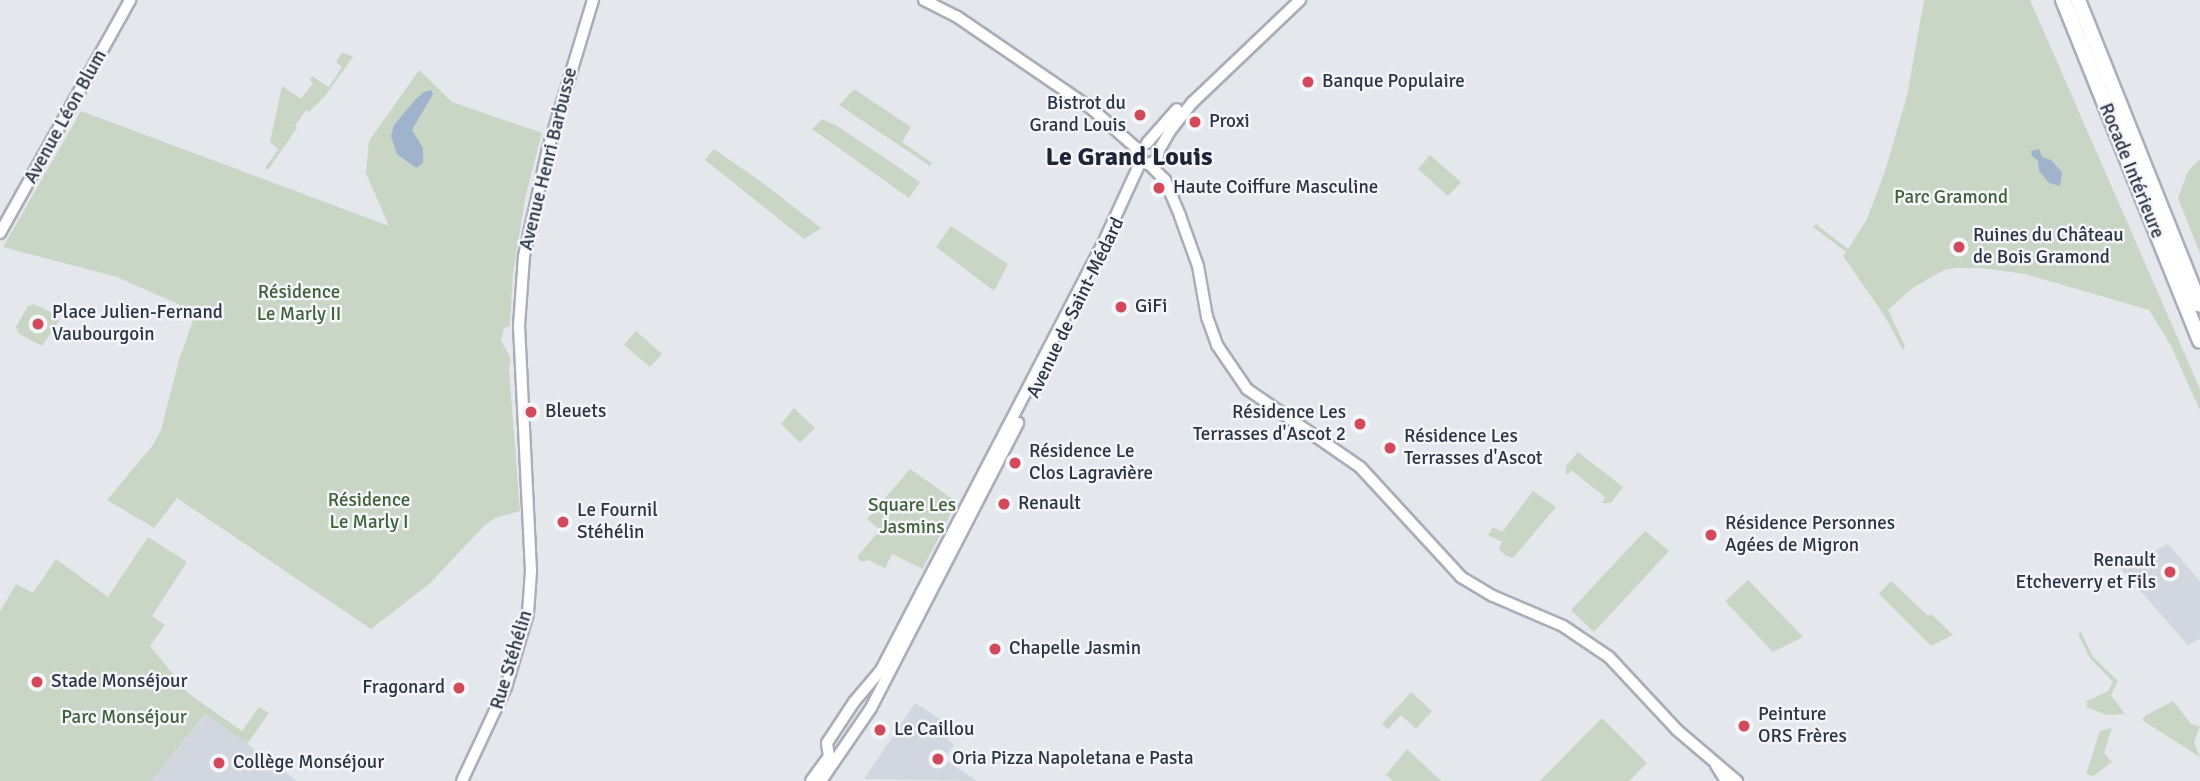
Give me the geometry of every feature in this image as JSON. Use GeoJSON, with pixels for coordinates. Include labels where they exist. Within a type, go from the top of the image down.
{"type":"FeatureCollection","features":[{"type":"Feature","properties":{"kind":"highway","name":"Rocade Intérieure"},"geometry":{"type":"LineString","coordinates":[[2063,0],[2200,341]]}},
{"type":"Feature","properties":{"kind":"highway"},"geometry":{"type":"LineString","coordinates":[[2078,0],[2200,305]]}},
{"type":"Feature","properties":{"kind":"street","name":"Avenue Léon Blum"},"geometry":{"type":"LineString","coordinates":[[0,233],[131,0]]}},
{"type":"Feature","properties":{"kind":"street","name":"Avenue Henri Barbusse"},"geometry":{"type":"LineString","coordinates":[[525,447],[519,326],[524,257],[548,149],[593,0]]}},
{"type":"Feature","properties":{"kind":"street"},"geometry":{"type":"LineString","coordinates":[[924,0],[956,16],[1114,126],[1148,155],[1174,185],[1204,261],[1215,323],[1221,340],[1235,365],[1274,406],[1353,464],[1439,559],[1502,593],[1557,614],[1597,641],[1609,657],[1682,726],[1684,734],[1737,781]]}},
{"type":"Feature","properties":{"kind":"street","name":"Avenue de Saint-Médard"},"geometry":{"type":"LineString","coordinates":[[969,508],[1148,155],[1186,98],[1289,0]]}},
{"type":"Feature","properties":{"kind":"street","name":"Avenue de Saint-Médard"},"geometry":{"type":"LineString","coordinates":[[1148,155],[1193,102],[1300,0]]}},
{"type":"Feature","properties":{"kind":"street","name":"Rue Stéhélin"},"geometry":{"type":"LineString","coordinates":[[462,781],[503,695],[528,613],[531,570],[525,447]]}},
{"type":"Feature","properties":{"kind":"street"},"geometry":{"type":"LineString","coordinates":[[821,781],[831,760],[827,743],[854,702],[881,670],[969,508]]}},
{"type":"Feature","properties":{"kind":"street"},"geometry":{"type":"LineString","coordinates":[[811,781],[872,708],[969,508]]}},
{"type":"Feature","properties":{"kind":"street"},"geometry":{"type":"LineString","coordinates":[[1716,765],[1726,781]]}},
{"type":"Feature","properties":{"kind":"shaded area"},"geometry":{"type":"Polygon","coordinates":[[[2168,544],[2200,581],[2200,639],[2188,645],[2120,568],[2168,544]]]}},
{"type":"Feature","properties":{"kind":"shaded area","name":"Le Caillou"},"geometry":{"type":"Polygon","coordinates":[[[915,703],[955,729],[948,740],[954,745],[944,759],[977,781],[864,779],[915,703]]]}},
{"type":"Feature","properties":{"kind":"shaded area","name":"Collège Monséjour"},"geometry":{"type":"Polygon","coordinates":[[[207,714],[247,744],[297,781],[151,781],[207,714]]]}},
{"type":"Feature","properties":{"kind":"green space","name":"Parc Gramond"},"geometry":{"type":"Polygon","coordinates":[[[1924,0],[2030,0],[2200,389],[2200,410],[2170,344],[2149,310],[2025,274],[1981,268],[1955,268],[1944,270],[1911,289],[1888,310],[1905,346],[1903,350],[1884,315],[1843,256],[1846,252],[1813,227],[1816,224],[1848,249],[1867,219],[1885,171],[1907,96],[1924,0]]]}},
{"type":"Feature","properties":{"kind":"green space"},"geometry":{"type":"Polygon","coordinates":[[[342,52],[353,57],[325,96],[309,112],[306,110],[268,170],[265,168],[278,149],[270,142],[282,86],[301,99],[313,83],[310,80],[312,76],[329,87],[342,67],[336,62],[342,52]]]}},
{"type":"Feature","properties":{"kind":"green space"},"geometry":{"type":"Polygon","coordinates":[[[419,70],[452,102],[542,133],[526,194],[513,272],[510,326],[504,328],[501,340],[511,359],[509,369],[520,511],[495,518],[485,525],[429,584],[371,629],[177,498],[154,528],[107,500],[153,445],[161,430],[179,360],[196,312],[117,277],[3,247],[81,111],[389,226],[366,173],[369,141],[419,70]]]}},
{"type":"Feature","properties":{"kind":"green space"},"geometry":{"type":"Polygon","coordinates":[[[854,89],[911,127],[902,142],[932,163],[930,166],[839,105],[854,89]]]}},
{"type":"Feature","properties":{"kind":"green space"},"geometry":{"type":"Polygon","coordinates":[[[822,119],[839,127],[920,182],[909,198],[812,129],[822,119]]]}},
{"type":"Feature","properties":{"kind":"green space"},"geometry":{"type":"Polygon","coordinates":[[[714,149],[821,228],[804,239],[705,160],[714,149]]]}},
{"type":"Feature","properties":{"kind":"green space"},"geometry":{"type":"Polygon","coordinates":[[[1430,155],[1461,182],[1448,196],[1418,169],[1430,155]]]}},
{"type":"Feature","properties":{"kind":"green space"},"geometry":{"type":"Polygon","coordinates":[[[2200,159],[2200,253],[2178,198],[2188,171],[2200,159]]]}},
{"type":"Feature","properties":{"kind":"green space"},"geometry":{"type":"Polygon","coordinates":[[[951,226],[1008,264],[994,291],[936,247],[951,226]]]}},
{"type":"Feature","properties":{"kind":"green space","name":"Place Julien-Fernand Vaubourgoin"},"geometry":{"type":"Polygon","coordinates":[[[33,304],[59,316],[59,321],[42,346],[19,334],[16,327],[28,306],[33,304]]]}},
{"type":"Feature","properties":{"kind":"green space"},"geometry":{"type":"Polygon","coordinates":[[[636,331],[662,354],[650,367],[624,345],[636,331]]]}},
{"type":"Feature","properties":{"kind":"green space"},"geometry":{"type":"Polygon","coordinates":[[[794,408],[815,428],[800,443],[781,424],[794,408]]]}},
{"type":"Feature","properties":{"kind":"green space"},"geometry":{"type":"Polygon","coordinates":[[[1578,452],[1623,487],[1611,503],[1602,503],[1605,497],[1571,470],[1566,474],[1566,466],[1578,452]]]}},
{"type":"Feature","properties":{"kind":"green space","name":"Square Les Jasmins"},"geometry":{"type":"Polygon","coordinates":[[[910,469],[957,502],[923,569],[892,554],[885,568],[868,560],[861,562],[857,557],[880,530],[867,519],[910,469]]]}},
{"type":"Feature","properties":{"kind":"green space"},"geometry":{"type":"Polygon","coordinates":[[[1533,491],[1556,507],[1513,558],[1506,556],[1499,549],[1502,542],[1488,535],[1493,527],[1502,532],[1533,491]]]}},
{"type":"Feature","properties":{"kind":"green space"},"geometry":{"type":"Polygon","coordinates":[[[1645,531],[1669,551],[1594,632],[1571,610],[1645,531]]]}},
{"type":"Feature","properties":{"kind":"green space","name":"Parc Monséjour"},"geometry":{"type":"Polygon","coordinates":[[[148,537],[187,562],[152,616],[165,625],[150,646],[189,694],[242,731],[259,707],[269,713],[247,744],[206,714],[151,781],[0,781],[0,612],[16,584],[33,593],[56,559],[108,597],[148,537]]]}},
{"type":"Feature","properties":{"kind":"green space"},"geometry":{"type":"Polygon","coordinates":[[[1748,580],[1803,637],[1773,652],[1725,601],[1748,580]]]}},
{"type":"Feature","properties":{"kind":"green space"},"geometry":{"type":"Polygon","coordinates":[[[1891,581],[1953,635],[1931,646],[1879,594],[1891,581]]]}},
{"type":"Feature","properties":{"kind":"green space"},"geometry":{"type":"Polygon","coordinates":[[[2081,632],[2093,657],[2118,681],[2111,695],[2125,714],[2107,715],[2086,707],[2088,703],[2085,702],[2108,691],[2113,682],[2090,658],[2078,634],[2081,632]]]}},
{"type":"Feature","properties":{"kind":"green space"},"geometry":{"type":"Polygon","coordinates":[[[1411,692],[1432,711],[1416,729],[1401,715],[1388,729],[1382,724],[1411,692]]]}},
{"type":"Feature","properties":{"kind":"green space"},"geometry":{"type":"Polygon","coordinates":[[[2173,701],[2191,724],[2200,727],[2194,742],[2200,757],[2142,720],[2173,701]]]}},
{"type":"Feature","properties":{"kind":"green space"},"geometry":{"type":"Polygon","coordinates":[[[1602,718],[1647,763],[1629,781],[1540,781],[1602,718]]]}},
{"type":"Feature","properties":{"kind":"green space"},"geometry":{"type":"Polygon","coordinates":[[[2112,728],[2104,753],[2112,762],[2093,776],[2086,774],[2100,731],[2112,728]]]}},
{"type":"Feature","properties":{"kind":"green space"},"geometry":{"type":"Polygon","coordinates":[[[1407,749],[1442,781],[1393,781],[1386,775],[1407,749]]]}},
{"type":"Feature","properties":{"kind":"water"},"geometry":{"type":"Polygon","coordinates":[[[431,90],[433,94],[412,130],[423,148],[423,163],[416,168],[397,154],[391,136],[394,125],[415,100],[431,90]]]}},
{"type":"Feature","properties":{"kind":"water"},"geometry":{"type":"Polygon","coordinates":[[[2039,149],[2042,157],[2051,160],[2062,172],[2060,186],[2049,183],[2039,171],[2038,161],[2031,151],[2039,149]]]}},
{"type":"Feature","properties":{"kind":"place","name":"Banque Populaire"},"geometry":{"type":"Point","coordinates":[1308,82]}},
{"type":"Feature","properties":{"kind":"place","name":"Bistrot du Grand Louis"},"geometry":{"type":"Point","coordinates":[1140,115]}},
{"type":"Feature","properties":{"kind":"place","name":"Proxi"},"geometry":{"type":"Point","coordinates":[1195,122]}},
{"type":"Feature","properties":{"kind":"place","name":"Haute Coiffure Masculine"},"geometry":{"type":"Point","coordinates":[1159,188]}},
{"type":"Feature","properties":{"kind":"place","name":"Ruines du Château de Bois Gramond"},"geometry":{"type":"Point","coordinates":[1959,247]}},
{"type":"Feature","properties":{"kind":"place","name":"GiFi"},"geometry":{"type":"Point","coordinates":[1121,307]}},
{"type":"Feature","properties":{"kind":"place","name":"Place Julien-Fernand Vaubourgoin"},"geometry":{"type":"Point","coordinates":[38,324]}},
{"type":"Feature","properties":{"kind":"place","name":"Bleuets"},"geometry":{"type":"Point","coordinates":[531,412]}},
{"type":"Feature","properties":{"kind":"place","name":"Résidence Les Terrasses d'Ascot 2"},"geometry":{"type":"Point","coordinates":[1360,424]}},
{"type":"Feature","properties":{"kind":"place","name":"Résidence Les Terrasses d'Ascot"},"geometry":{"type":"Point","coordinates":[1390,448]}},
{"type":"Feature","properties":{"kind":"place","name":"Résidence Le Clos Lagravière"},"geometry":{"type":"Point","coordinates":[1015,463]}},
{"type":"Feature","properties":{"kind":"place","name":"Renault"},"geometry":{"type":"Point","coordinates":[1004,504]}},
{"type":"Feature","properties":{"kind":"place","name":"Le Fournil Stéhélin"},"geometry":{"type":"Point","coordinates":[563,522]}},
{"type":"Feature","properties":{"kind":"place","name":"Résidence Personnes Agées de Migron"},"geometry":{"type":"Point","coordinates":[1711,535]}},
{"type":"Feature","properties":{"kind":"place","name":"Renault Etcheverry et Fils"},"geometry":{"type":"Point","coordinates":[2170,572]}},
{"type":"Feature","properties":{"kind":"place","name":"Chapelle Jasmin"},"geometry":{"type":"Point","coordinates":[995,649]}},
{"type":"Feature","properties":{"kind":"place","name":"Stade Monséjour"},"geometry":{"type":"Point","coordinates":[37,682]}},
{"type":"Feature","properties":{"kind":"place","name":"Fragonard"},"geometry":{"type":"Point","coordinates":[459,688]}},
{"type":"Feature","properties":{"kind":"place","name":"Peinture ORS Frères"},"geometry":{"type":"Point","coordinates":[1744,726]}},
{"type":"Feature","properties":{"kind":"place","name":"Le Caillou"},"geometry":{"type":"Point","coordinates":[880,730]}},
{"type":"Feature","properties":{"kind":"place","name":"Oria Pizza Napoletana e Pasta"},"geometry":{"type":"Point","coordinates":[938,759]}},
{"type":"Feature","properties":{"kind":"place","name":"Collège Monséjour"},"geometry":{"type":"Point","coordinates":[219,763]}},
{"type":"Feature","properties":{"kind":"district","name":"Le Grand Louis"},"geometry":{"type":"Point","coordinates":[1129,158]}},
{"type":"Feature","properties":{"kind":"park label","name":"Résidence Le Marly II"},"geometry":{"type":"Point","coordinates":[299,304]}},
{"type":"Feature","properties":{"kind":"park label","name":"Résidence Le Marly I"},"geometry":{"type":"Point","coordinates":[369,512]}}]}
